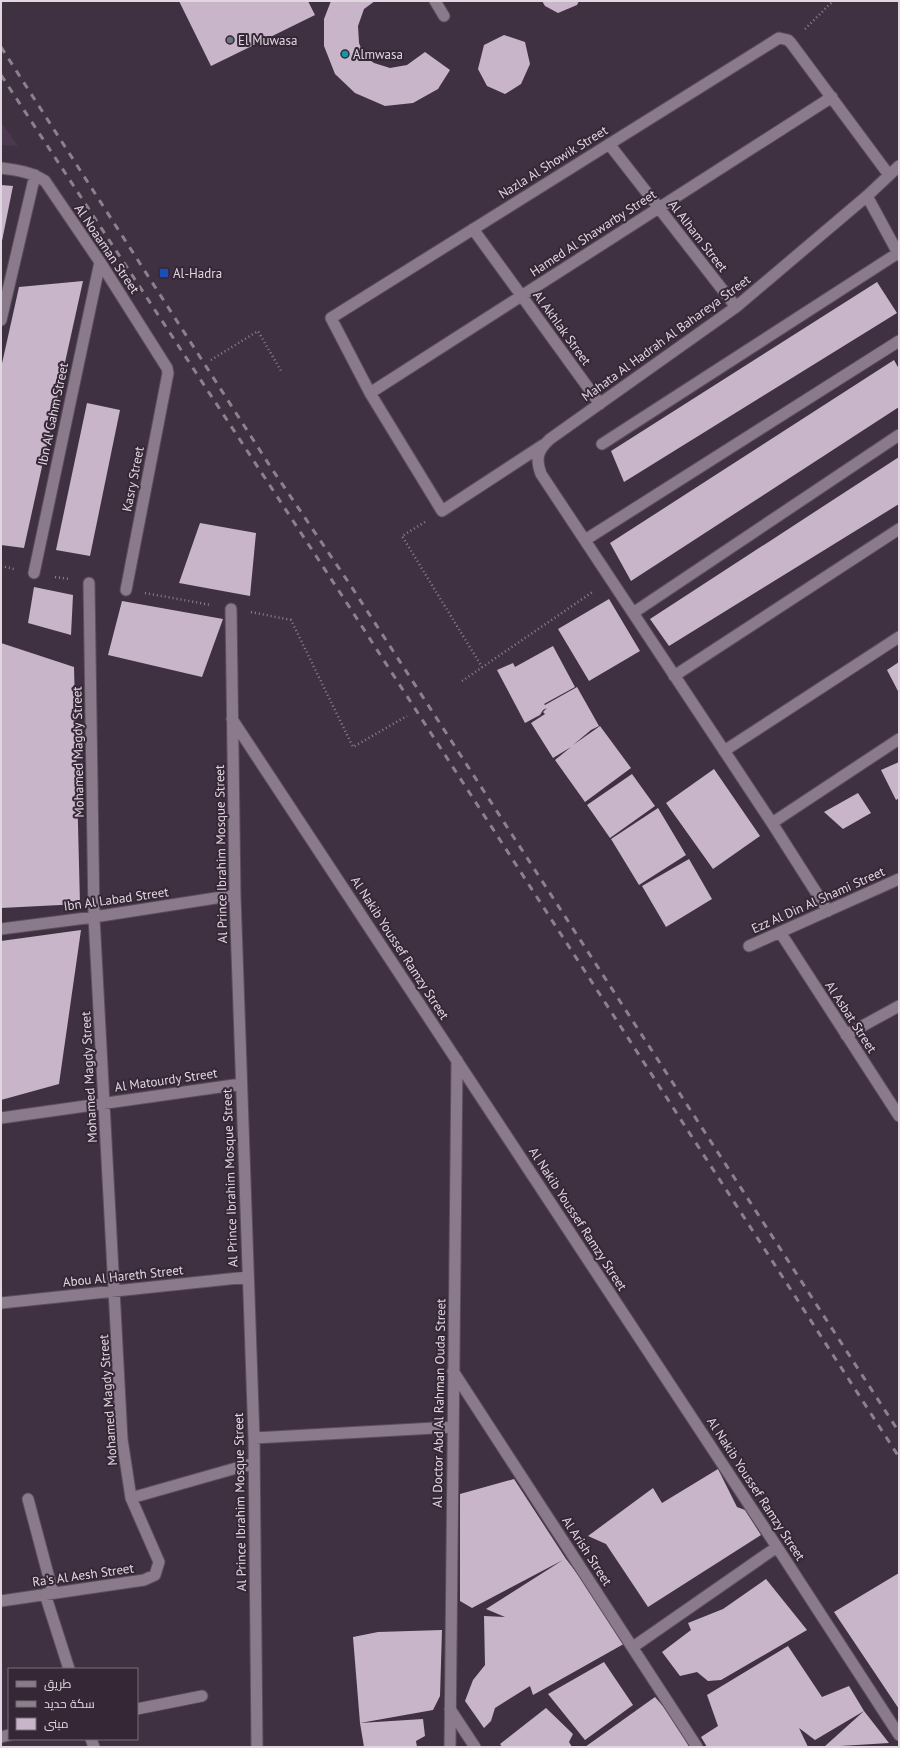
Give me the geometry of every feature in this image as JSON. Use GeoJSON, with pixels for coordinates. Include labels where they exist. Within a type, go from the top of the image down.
{"type":"FeatureCollection","features":[{"type":"Feature","properties":{"kind":"street"},"geometry":{"type":"LineString","coordinates":[[435,1],[444,16]]}},
{"type":"Feature","properties":{"kind":"street","name":"Nazla Al Showik Street"},"geometry":{"type":"LineString","coordinates":[[370,392],[331,318],[774,40],[783,38],[791,43]]}},
{"type":"Feature","properties":{"kind":"street"},"geometry":{"type":"LineString","coordinates":[[791,43],[889,176]]}},
{"type":"Feature","properties":{"kind":"street","name":"Hamed Al Shawarby Street"},"geometry":{"type":"LineString","coordinates":[[370,392],[832,97]]}},
{"type":"Feature","properties":{"kind":"street","name":"Al Alham Street"},"geometry":{"type":"LineString","coordinates":[[609,144],[736,307]]}},
{"type":"Feature","properties":{"kind":"street","name":"Mahata Al Hadrah Al Bahareya Street"},"geometry":{"type":"LineString","coordinates":[[442,510],[543,445],[736,307],[867,196],[899,166]]}},
{"type":"Feature","properties":{"kind":"street","name":"Al Noaaman Street"},"geometry":{"type":"LineString","coordinates":[[1,168],[22,171],[35,175],[45,181],[100,262],[166,364],[168,372]]}},
{"type":"Feature","properties":{"kind":"street"},"geometry":{"type":"LineString","coordinates":[[1,320],[35,175]]}},
{"type":"Feature","properties":{"kind":"street"},"geometry":{"type":"LineString","coordinates":[[602,444],[898,254],[867,196]]}},
{"type":"Feature","properties":{"kind":"street","name":"Al Akhlak Street"},"geometry":{"type":"LineString","coordinates":[[473,229],[600,404]]}},
{"type":"Feature","properties":{"kind":"street","name":"Ibn Al Gahm Street"},"geometry":{"type":"LineString","coordinates":[[34,573],[100,262]]}},
{"type":"Feature","properties":{"kind":"street"},"geometry":{"type":"LineString","coordinates":[[585,540],[899,341]]}},
{"type":"Feature","properties":{"kind":"street","name":"Kasry Street"},"geometry":{"type":"LineString","coordinates":[[126,590],[168,372]]}},
{"type":"Feature","properties":{"kind":"street"},"geometry":{"type":"LineString","coordinates":[[370,392],[442,510]]}},
{"type":"Feature","properties":{"kind":"street"},"geometry":{"type":"LineString","coordinates":[[633,614],[899,435]]}},
{"type":"Feature","properties":{"kind":"street"},"geometry":{"type":"LineString","coordinates":[[543,445],[538,455],[538,464],[541,474],[772,823],[828,912]]}},
{"type":"Feature","properties":{"kind":"street"},"geometry":{"type":"LineString","coordinates":[[674,676],[899,529]]}},
{"type":"Feature","properties":{"kind":"street","name":"Mohamed Magdy Street"},"geometry":{"type":"LineString","coordinates":[[89,583],[94,917],[122,1439],[131,1498],[159,1562]]}},
{"type":"Feature","properties":{"kind":"street","name":"Al Prince Ibrahim Mosque Street"},"geometry":{"type":"LineString","coordinates":[[231,609],[234,895],[254,1438],[257,1747]]}},
{"type":"Feature","properties":{"kind":"street"},"geometry":{"type":"LineString","coordinates":[[724,751],[899,636]]}},
{"type":"Feature","properties":{"kind":"street","name":"Al Nakib Youssef Ramzy Street"},"geometry":{"type":"LineString","coordinates":[[232,719],[899,1735]]}},
{"type":"Feature","properties":{"kind":"street"},"geometry":{"type":"LineString","coordinates":[[772,823],[899,739]]}},
{"type":"Feature","properties":{"kind":"street","name":"Ezz Al Din Al Shami Street"},"geometry":{"type":"LineString","coordinates":[[749,946],[899,879]]}},
{"type":"Feature","properties":{"kind":"street","name":"Ibn Al Labad Street"},"geometry":{"type":"LineString","coordinates":[[1,928],[94,917],[234,895]]}},
{"type":"Feature","properties":{"kind":"street","name":"Al Asbat Street"},"geometry":{"type":"LineString","coordinates":[[780,932],[899,1116]]}},
{"type":"Feature","properties":{"kind":"street"},"geometry":{"type":"LineString","coordinates":[[846,1035],[899,1006]]}},
{"type":"Feature","properties":{"kind":"street","name":"Al Doctor Abd Al Rahman Ouda Street"},"geometry":{"type":"LineString","coordinates":[[450,1747],[457,1060]]}},
{"type":"Feature","properties":{"kind":"street","name":"Al Matourdy Street"},"geometry":{"type":"LineString","coordinates":[[1,1118],[241,1084]]}},
{"type":"Feature","properties":{"kind":"street","name":"Abou Al Hareth Street"},"geometry":{"type":"LineString","coordinates":[[1,1303],[248,1277]]}},
{"type":"Feature","properties":{"kind":"street","name":"Al Arish Street"},"geometry":{"type":"LineString","coordinates":[[454,1371],[697,1747]]}},
{"type":"Feature","properties":{"kind":"street"},"geometry":{"type":"LineString","coordinates":[[254,1438],[453,1427]]}},
{"type":"Feature","properties":{"kind":"street"},"geometry":{"type":"LineString","coordinates":[[131,1498],[254,1463]]}},
{"type":"Feature","properties":{"kind":"street"},"geometry":{"type":"LineString","coordinates":[[28,1500],[49,1594],[69,1668]]}},
{"type":"Feature","properties":{"kind":"street"},"geometry":{"type":"LineString","coordinates":[[633,1647],[777,1547]]}},
{"type":"Feature","properties":{"kind":"street","name":"Ra's Al Aesh Street"},"geometry":{"type":"LineString","coordinates":[[1,1601],[144,1580],[155,1575],[159,1562]]}},
{"type":"Feature","properties":{"kind":"street"},"geometry":{"type":"LineString","coordinates":[[138,1709],[202,1696]]}},
{"type":"Feature","properties":{"kind":"street"},"geometry":{"type":"LineString","coordinates":[[450,1708],[475,1747]]}},
{"type":"Feature","properties":{"kind":"path"},"geometry":{"type":"LineString","coordinates":[[791,43],[833,1]]}},
{"type":"Feature","properties":{"kind":"path"},"geometry":{"type":"LineString","coordinates":[[211,360],[258,331],[281,371]]}},
{"type":"Feature","properties":{"kind":"path"},"geometry":{"type":"LineString","coordinates":[[442,510],[402,536],[482,667]]}},
{"type":"Feature","properties":{"kind":"path"},"geometry":{"type":"LineString","coordinates":[[462,681],[611,579]]}},
{"type":"Feature","properties":{"kind":"path"},"geometry":{"type":"LineString","coordinates":[[292,620],[353,748],[406,716]]}},
{"type":"Feature","properties":{"kind":"shaded area"},"geometry":{"type":"Polygon","coordinates":[[[1,122],[18,146],[1,145],[1,122]]]}},
{"type":"Feature","properties":{"kind":"building","name":"El Muwasa"},"geometry":{"type":"Polygon","coordinates":[[[179,1],[308,1],[315,15],[211,66],[179,1]]]}},
{"type":"Feature","properties":{"kind":"building","name":"Almwasa"},"geometry":{"type":"Polygon","coordinates":[[[331,1],[375,1],[364,9],[358,26],[359,43],[364,56],[374,63],[390,68],[407,65],[425,52],[450,70],[438,89],[413,103],[385,106],[355,93],[335,74],[324,46],[324,19],[331,1]]]}},
{"type":"Feature","properties":{"kind":"building"},"geometry":{"type":"Polygon","coordinates":[[[542,1],[579,1],[577,5],[558,13],[545,6],[542,1]]]}},
{"type":"Feature","properties":{"kind":"building"},"geometry":{"type":"Polygon","coordinates":[[[504,35],[525,42],[530,64],[521,84],[505,94],[487,86],[478,69],[484,45],[504,35]]]}},
{"type":"Feature","properties":{"kind":"building"},"geometry":{"type":"Polygon","coordinates":[[[1,185],[13,186],[2,241],[1,241],[1,185]]]}},
{"type":"Feature","properties":{"kind":"building"},"geometry":{"type":"Polygon","coordinates":[[[83,281],[24,548],[1,545],[1,368],[19,287],[83,281]]]}},
{"type":"Feature","properties":{"kind":"building"},"geometry":{"type":"Polygon","coordinates":[[[877,282],[897,313],[624,482],[611,451],[877,282]]]}},
{"type":"Feature","properties":{"kind":"building"},"geometry":{"type":"Polygon","coordinates":[[[894,360],[899,369],[899,407],[631,581],[610,543],[894,360]]]}},
{"type":"Feature","properties":{"kind":"building"},"geometry":{"type":"Polygon","coordinates":[[[87,403],[120,410],[90,556],[56,550],[87,403]]]}},
{"type":"Feature","properties":{"kind":"building"},"geometry":{"type":"Polygon","coordinates":[[[899,457],[899,504],[669,646],[650,619],[899,457]]]}},
{"type":"Feature","properties":{"kind":"building"},"geometry":{"type":"Polygon","coordinates":[[[200,523],[256,533],[250,596],[179,583],[200,523]]]}},
{"type":"Feature","properties":{"kind":"building"},"geometry":{"type":"Polygon","coordinates":[[[34,587],[73,595],[71,635],[28,623],[34,587]]]}},
{"type":"Feature","properties":{"kind":"building"},"geometry":{"type":"Polygon","coordinates":[[[609,599],[640,651],[589,681],[558,629],[609,599]]]}},
{"type":"Feature","properties":{"kind":"building"},"geometry":{"type":"Polygon","coordinates":[[[122,601],[223,619],[202,677],[108,655],[122,601]]]}},
{"type":"Feature","properties":{"kind":"building"},"geometry":{"type":"Polygon","coordinates":[[[1,643],[74,667],[80,904],[1,908],[1,643]]]}},
{"type":"Feature","properties":{"kind":"building"},"geometry":{"type":"Polygon","coordinates":[[[553,646],[575,687],[544,704],[545,705],[577,687],[599,726],[591,730],[573,745],[600,726],[631,768],[585,802],[555,760],[571,747],[553,758],[531,723],[545,714],[543,712],[547,708],[543,710],[540,715],[525,723],[497,670],[513,663],[515,667],[553,646]]]}},
{"type":"Feature","properties":{"kind":"building"},"geometry":{"type":"Polygon","coordinates":[[[899,662],[899,693],[887,670],[899,662]]]}},
{"type":"Feature","properties":{"kind":"building"},"geometry":{"type":"Polygon","coordinates":[[[899,762],[899,798],[896,800],[881,770],[899,762]]]}},
{"type":"Feature","properties":{"kind":"building"},"geometry":{"type":"Polygon","coordinates":[[[714,769],[760,836],[713,869],[666,803],[714,769]]]}},
{"type":"Feature","properties":{"kind":"building"},"geometry":{"type":"Polygon","coordinates":[[[632,774],[655,806],[610,838],[587,805],[632,774]]]}},
{"type":"Feature","properties":{"kind":"building"},"geometry":{"type":"Polygon","coordinates":[[[858,793],[871,813],[843,829],[824,812],[858,793]]]}},
{"type":"Feature","properties":{"kind":"building"},"geometry":{"type":"Polygon","coordinates":[[[658,808],[686,855],[639,885],[611,839],[658,808]]]}},
{"type":"Feature","properties":{"kind":"building"},"geometry":{"type":"Polygon","coordinates":[[[689,859],[712,899],[666,927],[642,886],[689,859]]]}},
{"type":"Feature","properties":{"kind":"building"},"geometry":{"type":"Polygon","coordinates":[[[81,930],[59,1084],[1,1100],[1,941],[81,930]]]}},
{"type":"Feature","properties":{"kind":"building"},"geometry":{"type":"Polygon","coordinates":[[[718,1469],[737,1507],[745,1510],[761,1535],[648,1607],[606,1544],[588,1536],[653,1488],[662,1503],[718,1469]]]}},
{"type":"Feature","properties":{"kind":"building"},"geometry":{"type":"Polygon","coordinates":[[[514,1479],[566,1559],[629,1641],[533,1695],[530,1686],[495,1708],[491,1721],[484,1728],[465,1701],[473,1680],[485,1665],[484,1616],[505,1617],[486,1609],[563,1560],[472,1608],[460,1601],[460,1494],[514,1479]]]}},
{"type":"Feature","properties":{"kind":"building"},"geometry":{"type":"Polygon","coordinates":[[[899,1573],[899,1709],[834,1612],[899,1573]]]}},
{"type":"Feature","properties":{"kind":"building"},"geometry":{"type":"Polygon","coordinates":[[[766,1579],[807,1630],[721,1680],[708,1681],[697,1672],[680,1676],[662,1652],[691,1630],[688,1623],[723,1609],[766,1579]]]}},
{"type":"Feature","properties":{"kind":"building"},"geometry":{"type":"Polygon","coordinates":[[[442,1630],[440,1696],[433,1710],[360,1723],[353,1637],[378,1632],[442,1630]]]}},
{"type":"Feature","properties":{"kind":"building"},"geometry":{"type":"Polygon","coordinates":[[[788,1646],[822,1697],[849,1686],[864,1711],[815,1740],[799,1728],[808,1747],[707,1747],[701,1737],[718,1726],[707,1695],[788,1646]]]}},
{"type":"Feature","properties":{"kind":"building"},"geometry":{"type":"Polygon","coordinates":[[[604,1662],[633,1705],[585,1740],[548,1694],[604,1662]]]}},
{"type":"Feature","properties":{"kind":"building"},"geometry":{"type":"Polygon","coordinates":[[[655,1697],[694,1742],[686,1747],[585,1747],[655,1697]]]}},
{"type":"Feature","properties":{"kind":"building"},"geometry":{"type":"Polygon","coordinates":[[[546,1708],[573,1734],[569,1742],[572,1747],[502,1747],[500,1744],[546,1708]]]}},
{"type":"Feature","properties":{"kind":"building"},"geometry":{"type":"Polygon","coordinates":[[[864,1711],[889,1743],[824,1747],[864,1711]]]}},
{"type":"Feature","properties":{"kind":"building"},"geometry":{"type":"Polygon","coordinates":[[[423,1719],[425,1736],[416,1741],[417,1747],[364,1747],[360,1723],[423,1719]]]}},
{"type":"Feature","properties":{"kind":"railway"},"geometry":{"type":"LineString","coordinates":[[1,47],[270,466],[351,586],[899,1432]]}},
{"type":"Feature","properties":{"kind":"railway"},"geometry":{"type":"LineString","coordinates":[[1,75],[339,591],[899,1457]]}},
{"type":"Feature","properties":{"kind":"place","name":"El Muwasa"},"geometry":{"type":"Point","coordinates":[230,40]}},
{"type":"Feature","properties":{"kind":"place","name":"Almwasa"},"geometry":{"type":"Point","coordinates":[345,54]}},
{"type":"Feature","properties":{"kind":"place","name":"Al-Hadra"},"geometry":{"type":"Point","coordinates":[164,273]}}]}
